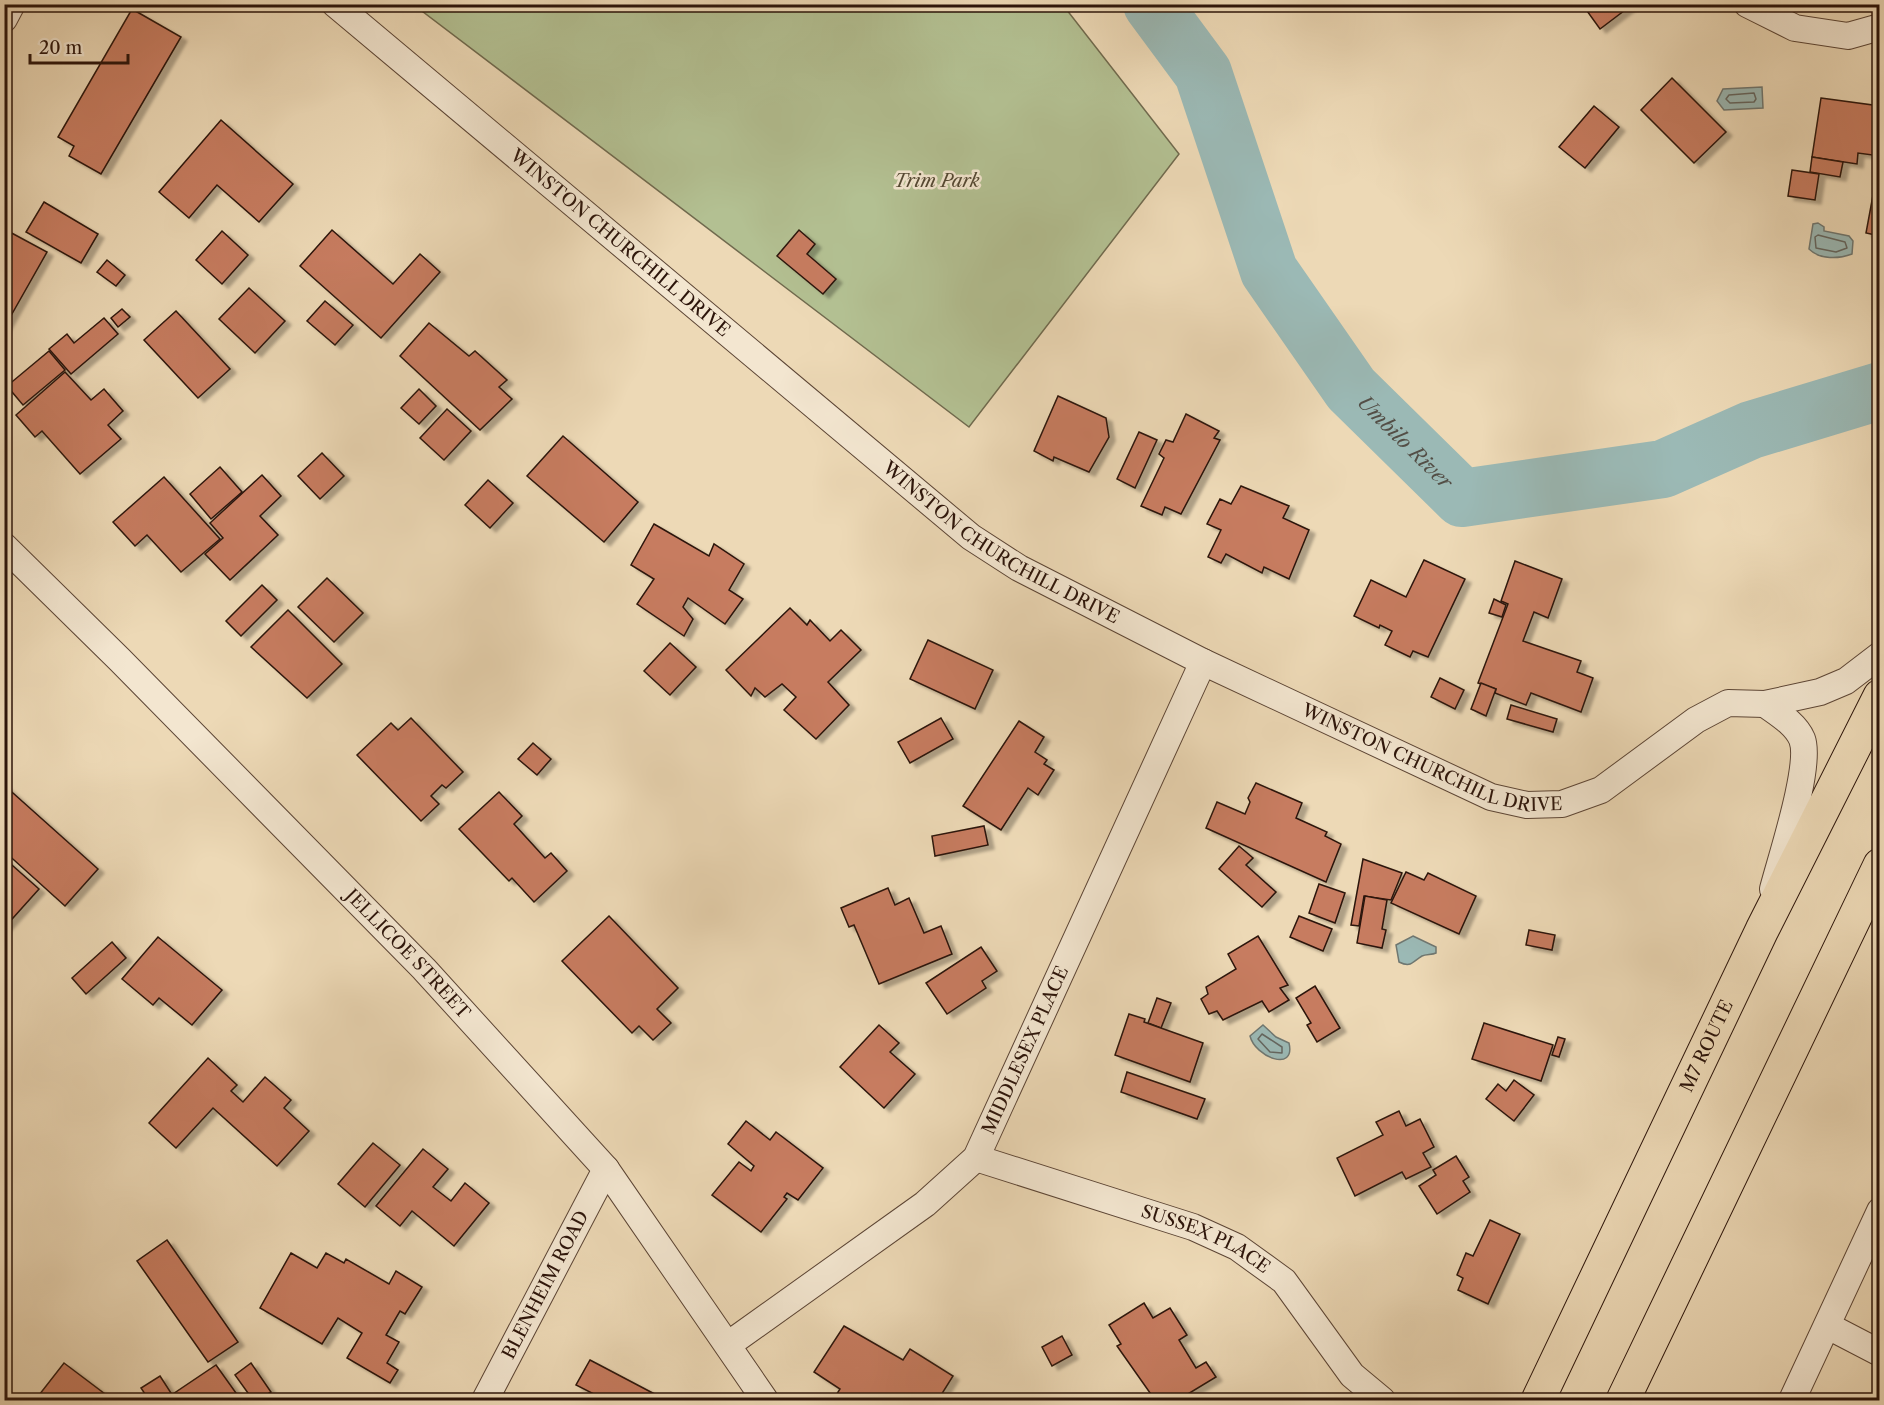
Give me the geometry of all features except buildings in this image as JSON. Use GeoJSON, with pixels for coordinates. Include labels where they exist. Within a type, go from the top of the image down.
{"type":"FeatureCollection","features":[{"type":"Feature","properties":{"kind":"highway","name":"M7 ROUTE"},"geometry":{"type":"LineString","coordinates":[[1538,1401],[1762,930],[1880,696]]}},
{"type":"Feature","properties":{"kind":"highway"},"geometry":{"type":"LineString","coordinates":[[1623,1401],[1880,865]]}},
{"type":"Feature","properties":{"kind":"street"},"geometry":{"type":"LineString","coordinates":[[4,19],[12,4]]}},
{"type":"Feature","properties":{"kind":"street","name":"WINSTON CHURCHILL DRIVE"},"geometry":{"type":"LineString","coordinates":[[335,4],[971,537],[1019,568],[1203,662],[1491,797],[1527,805],[1562,804],[1601,790],[1696,720],[1728,703],[1765,704],[1820,692],[1846,681],[1880,656]]}},
{"type":"Feature","properties":{"kind":"street"},"geometry":{"type":"LineString","coordinates":[[1747,4],[1795,28],[1848,36],[1880,27]]}},
{"type":"Feature","properties":{"kind":"street","name":"JELLICOE STREET"},"geometry":{"type":"LineString","coordinates":[[4,546],[129,668],[424,969],[606,1169],[729,1344],[765,1401]]}},
{"type":"Feature","properties":{"kind":"street","name":"MIDDLESEX PLACE"},"geometry":{"type":"LineString","coordinates":[[729,1344],[925,1204],[975,1158],[1203,662]]}},
{"type":"Feature","properties":{"kind":"street"},"geometry":{"type":"LineString","coordinates":[[1762,930],[1802,774],[1805,753],[1801,738],[1792,725],[1765,704]]}},
{"type":"Feature","properties":{"kind":"street"},"geometry":{"type":"LineString","coordinates":[[1832,966],[1880,902]]}},
{"type":"Feature","properties":{"kind":"street","name":"SUSSEX PLACE"},"geometry":{"type":"LineString","coordinates":[[975,1158],[1193,1227],[1237,1247],[1284,1281],[1352,1375],[1382,1401]]}},
{"type":"Feature","properties":{"kind":"street","name":"BLENHEIM ROAD"},"geometry":{"type":"LineString","coordinates":[[485,1401],[606,1169]]}},
{"type":"Feature","properties":{"kind":"street"},"geometry":{"type":"LineString","coordinates":[[1792,1401],[1880,1211]]}},
{"type":"Feature","properties":{"kind":"street"},"geometry":{"type":"LineString","coordinates":[[1828,1326],[1880,1353]]}},
{"type":"Feature","properties":{"kind":"green space","name":"Trim Park"},"geometry":{"type":"Polygon","coordinates":[[[414,5],[1063,5],[1179,154],[969,427],[414,5]]]}},
{"type":"Feature","properties":{"kind":"water"},"geometry":{"type":"Polygon","coordinates":[[[1762,87],[1763,108],[1724,110],[1717,101],[1723,89],[1762,87]]]}},
{"type":"Feature","properties":{"kind":"water"},"geometry":{"type":"Polygon","coordinates":[[[1818,223],[1824,227],[1824,231],[1849,236],[1853,241],[1852,254],[1830,258],[1813,253],[1809,249],[1813,224],[1818,223]]]}},
{"type":"Feature","properties":{"kind":"water"},"geometry":{"type":"Polygon","coordinates":[[[1413,936],[1436,947],[1436,953],[1422,956],[1409,964],[1403,964],[1399,962],[1396,945],[1413,936]]]}},
{"type":"Feature","properties":{"kind":"water"},"geometry":{"type":"Polygon","coordinates":[[[1263,1025],[1276,1037],[1289,1043],[1290,1052],[1287,1058],[1274,1059],[1253,1044],[1250,1036],[1263,1025]]]}},
{"type":"Feature","properties":{"kind":"waterway","name":"Umbilo River"},"geometry":{"type":"LineString","coordinates":[[1152,4],[1203,73],[1269,271],[1351,389],[1462,498],[1663,469],[1751,430],[1880,391]]}}]}
